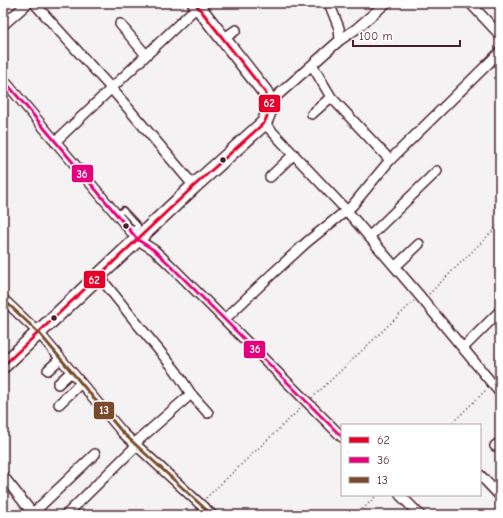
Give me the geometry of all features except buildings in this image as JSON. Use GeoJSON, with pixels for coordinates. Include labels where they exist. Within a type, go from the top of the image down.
{"type":"FeatureCollection","features":[{"type":"Feature","properties":{"kind":"main road"},"geometry":{"type":"LineString","coordinates":[[3,366],[99,276],[134,236],[194,186],[264,123],[270,111],[270,102],[265,92],[223,39],[198,4]]}},
{"type":"Feature","properties":{"kind":"street"},"geometry":{"type":"LineString","coordinates":[[3,25],[28,3]]}},
{"type":"Feature","properties":{"kind":"street"},"geometry":{"type":"LineString","coordinates":[[34,3],[111,88],[194,186]]}},
{"type":"Feature","properties":{"kind":"street"},"geometry":{"type":"LineString","coordinates":[[329,3],[339,28],[340,40]]}},
{"type":"Feature","properties":{"kind":"street"},"geometry":{"type":"LineString","coordinates":[[270,102],[340,40],[356,29],[386,3]]}},
{"type":"Feature","properties":{"kind":"street"},"geometry":{"type":"LineString","coordinates":[[470,3],[500,35]]}},
{"type":"Feature","properties":{"kind":"street"},"geometry":{"type":"LineString","coordinates":[[55,142],[198,4]]}},
{"type":"Feature","properties":{"kind":"street"},"geometry":{"type":"LineString","coordinates":[[120,24],[146,55]]}},
{"type":"Feature","properties":{"kind":"street"},"geometry":{"type":"LineString","coordinates":[[223,39],[236,30]]}},
{"type":"Feature","properties":{"kind":"street"},"geometry":{"type":"LineString","coordinates":[[225,319],[307,242],[347,211],[390,160],[500,52]]}},
{"type":"Feature","properties":{"kind":"street"},"geometry":{"type":"LineString","coordinates":[[312,65],[330,97],[390,160]]}},
{"type":"Feature","properties":{"kind":"street"},"geometry":{"type":"LineString","coordinates":[[3,80],[134,236],[154,250],[169,264],[341,436]]}},
{"type":"Feature","properties":{"kind":"street"},"geometry":{"type":"LineString","coordinates":[[312,114],[330,97]]}},
{"type":"Feature","properties":{"kind":"street"},"geometry":{"type":"LineString","coordinates":[[264,123],[347,211],[500,393]]}},
{"type":"Feature","properties":{"kind":"street"},"geometry":{"type":"LineString","coordinates":[[270,177],[294,154]]}},
{"type":"Feature","properties":{"kind":"street"},"geometry":{"type":"LineString","coordinates":[[369,237],[437,172]]}},
{"type":"Feature","properties":{"kind":"street"},"geometry":{"type":"LineString","coordinates":[[395,267],[419,244]]}},
{"type":"Feature","properties":{"kind":"street"},"geometry":{"type":"LineString","coordinates":[[99,276],[176,371],[191,394],[208,413]]}},
{"type":"Feature","properties":{"kind":"street"},"geometry":{"type":"LineString","coordinates":[[3,299],[38,333],[122,433],[212,515]]}},
{"type":"Feature","properties":{"kind":"street"},"geometry":{"type":"LineString","coordinates":[[463,348],[500,312]]}},
{"type":"Feature","properties":{"kind":"street"},"geometry":{"type":"LineString","coordinates":[[48,370],[60,359]]}},
{"type":"Feature","properties":{"kind":"street"},"geometry":{"type":"LineString","coordinates":[[58,384],[71,372]]}},
{"type":"Feature","properties":{"kind":"street"},"geometry":{"type":"LineString","coordinates":[[59,404],[81,383]]}},
{"type":"Feature","properties":{"kind":"street"},"geometry":{"type":"LineString","coordinates":[[66,515],[135,445],[191,394]]}},
{"type":"Feature","properties":{"kind":"street"},"geometry":{"type":"LineString","coordinates":[[3,476],[32,514],[95,454]]}},
{"type":"Feature","properties":{"kind":"street"},"geometry":{"type":"LineString","coordinates":[[481,476],[500,496]]}},
{"type":"Feature","properties":{"kind":"street"},"geometry":{"type":"LineString","coordinates":[[401,496],[420,515]]}},
{"type":"Feature","properties":{"kind":"path"},"geometry":{"type":"LineString","coordinates":[[496,143],[500,139]]}},
{"type":"Feature","properties":{"kind":"path"},"geometry":{"type":"LineString","coordinates":[[189,515],[307,402],[500,224]]}},
{"type":"Feature","properties":{"kind":"path"},"geometry":{"type":"LineString","coordinates":[[451,424],[493,384]]}},
{"type":"Feature","properties":{"kind":"path"},"geometry":{"type":"LineString","coordinates":[[357,515],[376,496]]}},
{"type":"Feature","properties":{"kind":"transit line","name":"62"},"geometry":{"type":"LineString","coordinates":[[3,366],[194,186],[264,123],[270,108],[265,92],[195,3]]}},
{"type":"Feature","properties":{"kind":"transit line","name":"36"},"geometry":{"type":"LineString","coordinates":[[3,79],[138,240],[154,250],[169,264],[341,436]]}},
{"type":"Feature","properties":{"kind":"transit line","name":"13"},"geometry":{"type":"LineString","coordinates":[[3,299],[39,333],[123,433],[212,515]]}}]}
